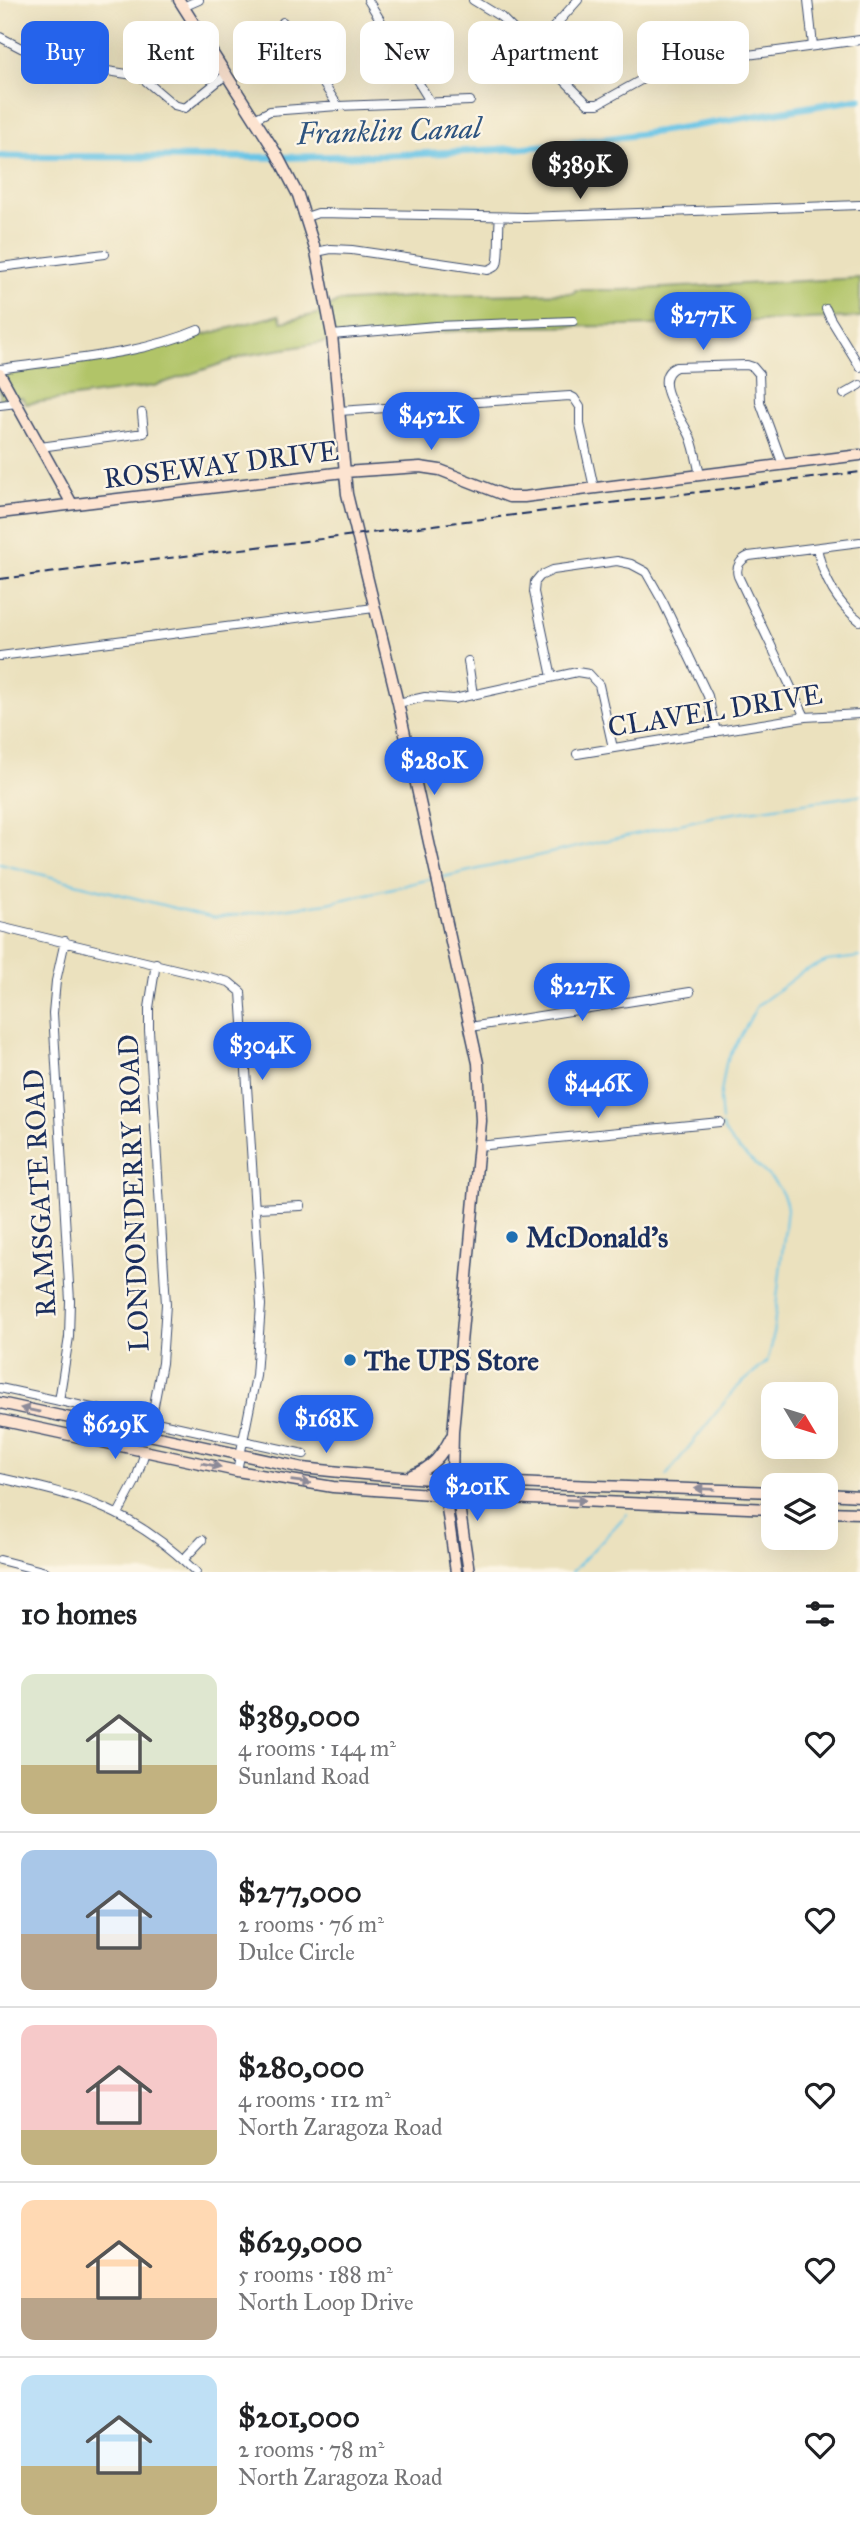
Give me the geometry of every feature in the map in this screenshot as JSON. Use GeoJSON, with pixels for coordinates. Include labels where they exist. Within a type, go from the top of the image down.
{"type":"FeatureCollection","features":[{"type":"Feature","properties":{"kind":"main road"},"geometry":{"type":"LineString","coordinates":[[181,3],[256,118],[288,175],[306,217],[316,252],[332,335],[347,494],[398,703],[481,1086],[453,1432],[452,1479],[458,1496],[469,1572]]}},
{"type":"Feature","properties":{"kind":"main road"},"geometry":{"type":"LineString","coordinates":[[0,372],[72,504]]}},
{"type":"Feature","properties":{"kind":"main road","name":"ROSEWAY DRIVE"},"geometry":{"type":"LineString","coordinates":[[0,513],[344,472],[429,468],[456,475],[491,492],[516,497],[860,455]]}},
{"type":"Feature","properties":{"kind":"main road"},"geometry":{"type":"LineString","coordinates":[[0,1404],[303,1468],[452,1479],[761,1492]]}},
{"type":"Feature","properties":{"kind":"main road"},"geometry":{"type":"LineString","coordinates":[[0,1420],[237,1471],[333,1487],[458,1496],[761,1508]]}},
{"type":"Feature","properties":{"kind":"main road"},"geometry":{"type":"LineString","coordinates":[[410,1476],[425,1471],[434,1464],[453,1432]]}},
{"type":"Feature","properties":{"kind":"main road"},"geometry":{"type":"LineString","coordinates":[[452,1479],[445,1494],[456,1572]]}},
{"type":"Feature","properties":{"kind":"main road"},"geometry":{"type":"LineString","coordinates":[[617,1501],[618,1486]]}},
{"type":"Feature","properties":{"kind":"main road"},"geometry":{"type":"LineString","coordinates":[[838,1495],[860,1496]]}},
{"type":"Feature","properties":{"kind":"main road"},"geometry":{"type":"LineString","coordinates":[[838,1512],[860,1513]]}},
{"type":"Feature","properties":{"kind":"street"},"geometry":{"type":"LineString","coordinates":[[181,3],[199,0]]}},
{"type":"Feature","properties":{"kind":"street"},"geometry":{"type":"LineString","coordinates":[[368,0],[431,103]]}},
{"type":"Feature","properties":{"kind":"street"},"geometry":{"type":"LineString","coordinates":[[473,0],[495,12],[504,21]]}},
{"type":"Feature","properties":{"kind":"street"},"geometry":{"type":"LineString","coordinates":[[559,21],[578,0]]}},
{"type":"Feature","properties":{"kind":"street"},"geometry":{"type":"LineString","coordinates":[[808,0],[813,46]]}},
{"type":"Feature","properties":{"kind":"street"},"geometry":{"type":"LineString","coordinates":[[0,37],[62,64],[140,76],[174,104],[185,108],[227,74]]}},
{"type":"Feature","properties":{"kind":"street"},"geometry":{"type":"LineString","coordinates":[[567,84],[589,104],[597,104],[648,75],[672,65],[860,40]]}},
{"type":"Feature","properties":{"kind":"street"},"geometry":{"type":"LineString","coordinates":[[324,84],[338,106]]}},
{"type":"Feature","properties":{"kind":"street"},"geometry":{"type":"LineString","coordinates":[[256,118],[270,111],[470,101]]}},
{"type":"Feature","properties":{"kind":"street"},"geometry":{"type":"LineString","coordinates":[[306,217],[318,213],[500,217],[860,205]]}},
{"type":"Feature","properties":{"kind":"street"},"geometry":{"type":"LineString","coordinates":[[316,252],[331,249],[352,250],[488,270],[496,267],[499,261],[500,217]]}},
{"type":"Feature","properties":{"kind":"street"},"geometry":{"type":"LineString","coordinates":[[0,268],[105,254]]}},
{"type":"Feature","properties":{"kind":"street"},"geometry":{"type":"LineString","coordinates":[[826,309],[860,367]]}},
{"type":"Feature","properties":{"kind":"street"},"geometry":{"type":"LineString","coordinates":[[332,335],[436,326],[573,321]]}},
{"type":"Feature","properties":{"kind":"street"},"geometry":{"type":"LineString","coordinates":[[0,372],[136,349],[176,339],[198,330]]}},
{"type":"Feature","properties":{"kind":"street"},"geometry":{"type":"LineString","coordinates":[[700,475],[693,444],[665,382],[668,373],[676,367],[747,365],[754,369],[759,374],[760,402],[783,465]]}},
{"type":"Feature","properties":{"kind":"street"},"geometry":{"type":"LineString","coordinates":[[844,394],[860,385]]}},
{"type":"Feature","properties":{"kind":"street"},"geometry":{"type":"LineString","coordinates":[[339,411],[570,396],[580,407],[580,424],[594,488]]}},
{"type":"Feature","properties":{"kind":"street"},"geometry":{"type":"LineString","coordinates":[[0,405],[17,403]]}},
{"type":"Feature","properties":{"kind":"street"},"geometry":{"type":"LineString","coordinates":[[40,447],[144,433],[142,413]]}},
{"type":"Feature","properties":{"kind":"street"},"geometry":{"type":"LineString","coordinates":[[805,717],[737,571],[741,561],[749,556],[860,542]]}},
{"type":"Feature","properties":{"kind":"street"},"geometry":{"type":"LineString","coordinates":[[817,548],[822,572],[832,590],[860,621]]}},
{"type":"Feature","properties":{"kind":"street"},"geometry":{"type":"LineString","coordinates":[[552,677],[534,592],[535,582],[540,576],[553,570],[617,561],[631,564],[646,572],[663,601],[708,696],[716,732]]}},
{"type":"Feature","properties":{"kind":"street"},"geometry":{"type":"LineString","coordinates":[[0,656],[374,608]]}},
{"type":"Feature","properties":{"kind":"street"},"geometry":{"type":"LineString","coordinates":[[468,661],[473,695]]}},
{"type":"Feature","properties":{"kind":"street"},"geometry":{"type":"LineString","coordinates":[[398,703],[419,698],[454,699],[577,672],[593,678],[600,688],[613,748]]}},
{"type":"Feature","properties":{"kind":"street","name":"CLAVEL DRIVE"},"geometry":{"type":"LineString","coordinates":[[577,754],[805,717],[860,715]]}},
{"type":"Feature","properties":{"kind":"street"},"geometry":{"type":"LineString","coordinates":[[0,927],[229,982],[241,992],[256,1208],[260,1321],[256,1377],[237,1471]]}},
{"type":"Feature","properties":{"kind":"street","name":"RAMSGATE ROAD"},"geometry":{"type":"LineString","coordinates":[[59,1401],[69,1337],[70,1300],[53,1013],[56,981],[65,941]]}},
{"type":"Feature","properties":{"kind":"street","name":"LONDONDERRY ROAD"},"geometry":{"type":"LineString","coordinates":[[151,1421],[162,1363],[166,1304],[149,1030],[149,1008],[156,963]]}},
{"type":"Feature","properties":{"kind":"street"},"geometry":{"type":"LineString","coordinates":[[470,1027],[690,992]]}},
{"type":"Feature","properties":{"kind":"street"},"geometry":{"type":"LineString","coordinates":[[478,1146],[720,1122]]}},
{"type":"Feature","properties":{"kind":"street"},"geometry":{"type":"LineString","coordinates":[[256,1208],[301,1206]]}},
{"type":"Feature","properties":{"kind":"street"},"geometry":{"type":"LineString","coordinates":[[0,1388],[304,1454]]}},
{"type":"Feature","properties":{"kind":"street"},"geometry":{"type":"LineString","coordinates":[[118,1514],[135,1482],[145,1451]]}},
{"type":"Feature","properties":{"kind":"street"},"geometry":{"type":"LineString","coordinates":[[0,1478],[63,1492],[118,1514],[166,1545],[196,1572]]}},
{"type":"Feature","properties":{"kind":"street"},"geometry":{"type":"LineString","coordinates":[[183,1560],[202,1541]]}},
{"type":"Feature","properties":{"kind":"street"},"geometry":{"type":"LineString","coordinates":[[0,1560],[46,1572]]}},
{"type":"Feature","properties":{"kind":"green space"},"geometry":{"type":"Polygon","coordinates":[[[860,278],[860,317],[625,326],[514,327],[344,339],[248,355],[154,386],[26,404],[22,398],[6,397],[0,402],[0,375],[10,372],[140,352],[279,315],[282,322],[317,314],[337,302],[860,278]]]}},
{"type":"Feature","properties":{"kind":"waterway","name":"Franklin Canal"},"geometry":{"type":"LineString","coordinates":[[0,156],[324,157],[519,148],[648,133],[860,99]]}},
{"type":"Feature","properties":{"kind":"waterway"},"geometry":{"type":"LineString","coordinates":[[443,877],[720,815],[860,795]]}},
{"type":"Feature","properties":{"kind":"waterway"},"geometry":{"type":"LineString","coordinates":[[0,864],[214,918],[328,903],[431,879]]}},
{"type":"Feature","properties":{"kind":"waterway"},"geometry":{"type":"LineString","coordinates":[[722,1121],[720,1099],[726,1063],[757,1006],[802,972],[827,961],[860,957]]}},
{"type":"Feature","properties":{"kind":"waterway"},"geometry":{"type":"LineString","coordinates":[[666,1476],[735,1389],[767,1362],[772,1344],[787,1209],[784,1196],[777,1185],[737,1148],[722,1126]]}},
{"type":"Feature","properties":{"kind":"waterway"},"geometry":{"type":"LineString","coordinates":[[572,1572],[627,1514]]}},
{"type":"Feature","properties":{"kind":"railway"},"geometry":{"type":"LineString","coordinates":[[0,579],[860,472]]}},
{"type":"Feature","properties":{"kind":"place","name":"McDonald's"},"geometry":{"type":"Point","coordinates":[512,1237]}},
{"type":"Feature","properties":{"kind":"place","name":"The UPS Store"},"geometry":{"type":"Point","coordinates":[350,1360]}}]}
